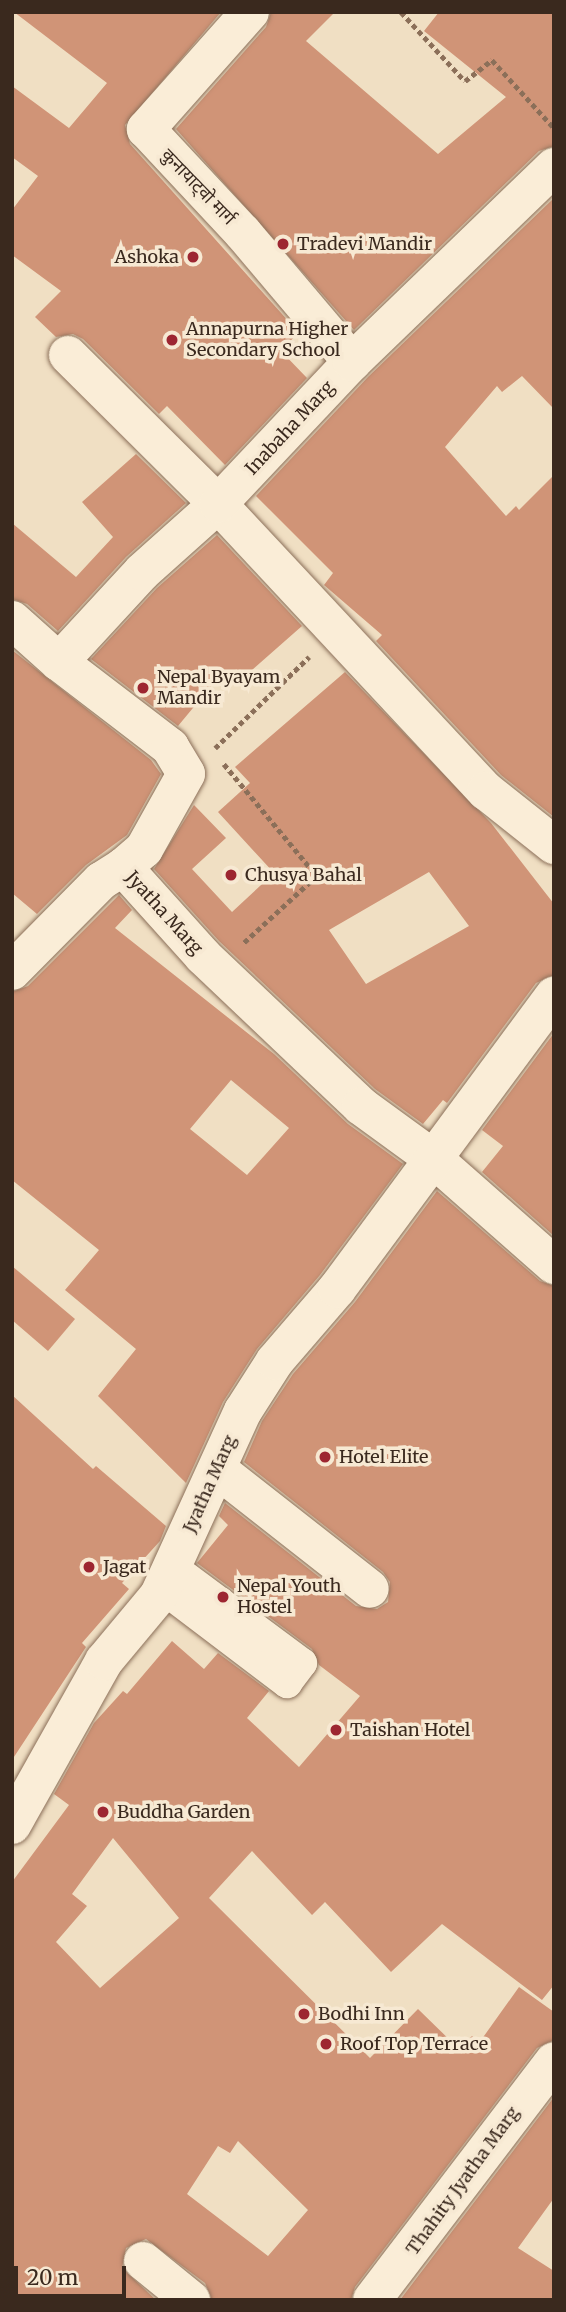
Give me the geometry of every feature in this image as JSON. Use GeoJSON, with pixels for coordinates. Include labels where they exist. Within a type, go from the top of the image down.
{"type":"FeatureCollection","features":[{"type":"Feature","properties":{"kind":"street","name":"कुनायाट्वो मार्ग"},"geometry":{"type":"LineString","coordinates":[[250,12],[146,130],[243,233],[352,362]]}},
{"type":"Feature","properties":{"kind":"street","name":"Inabaha Marg"},"geometry":{"type":"LineString","coordinates":[[59,663],[142,572],[218,504],[352,362],[554,167]]}},
{"type":"Feature","properties":{"kind":"street"},"geometry":{"type":"LineString","coordinates":[[68,355],[218,504],[334,632],[486,791],[554,845]]}},
{"type":"Feature","properties":{"kind":"street","name":"Jyatha Marg"},"geometry":{"type":"LineString","coordinates":[[12,620],[59,663],[170,747],[187,774],[145,849],[123,867],[217,970],[361,1106],[435,1160],[554,1265]]}},
{"type":"Feature","properties":{"kind":"street"},"geometry":{"type":"LineString","coordinates":[[12,971],[101,881],[123,867]]}},
{"type":"Feature","properties":{"kind":"street","name":"Jyatha Marg"},"geometry":{"type":"LineString","coordinates":[[19,1797],[104,1661],[159,1595],[243,1411],[275,1361],[435,1160],[554,996]]}},
{"type":"Feature","properties":{"kind":"street"},"geometry":{"type":"LineString","coordinates":[[217,1469],[370,1589]]}},
{"type":"Feature","properties":{"kind":"street","name":"Thahity Jyatha Marg"},"geometry":{"type":"LineString","coordinates":[[372,2300],[554,2061]]}},
{"type":"Feature","properties":{"kind":"street"},"geometry":{"type":"LineString","coordinates":[[142,2261],[191,2300]]}},
{"type":"Feature","properties":{"kind":"path"},"geometry":{"type":"LineString","coordinates":[[401,12],[465,80],[492,60],[554,128]]}},
{"type":"Feature","properties":{"kind":"path"},"geometry":{"type":"LineString","coordinates":[[212,750],[334,632]]}},
{"type":"Feature","properties":{"kind":"path"},"geometry":{"type":"LineString","coordinates":[[170,747],[212,750],[317,876],[217,970]]}},
{"type":"Feature","properties":{"kind":"building"},"geometry":{"type":"Polygon","coordinates":[[[14,12],[221,12],[125,125],[130,144],[299,333],[280,350],[307,378],[225,465],[167,406],[159,414],[83,339],[73,334],[56,337],[35,317],[61,291],[12,255],[12,210],[38,176],[12,157],[12,86],[69,128],[107,83],[14,12]]]}},
{"type":"Feature","properties":{"kind":"building"},"geometry":{"type":"Polygon","coordinates":[[[271,12],[335,12],[306,41],[438,154],[506,97],[424,31],[439,12],[554,12],[554,146],[539,151],[354,330],[176,129],[266,27],[271,12]]]}},
{"type":"Feature","properties":{"kind":"building"},"geometry":{"type":"Polygon","coordinates":[[[554,198],[554,409],[522,376],[502,392],[497,386],[445,447],[506,516],[516,506],[519,510],[554,475],[554,817],[501,775],[376,641],[382,635],[324,585],[333,573],[256,496],[368,377],[554,198]]]}},
{"type":"Feature","properties":{"kind":"building"},"geometry":{"type":"Polygon","coordinates":[[[136,454],[186,503],[126,557],[58,631],[27,604],[12,599],[12,523],[76,577],[113,537],[82,502],[136,454]]]}},
{"type":"Feature","properties":{"kind":"building"},"geometry":{"type":"Polygon","coordinates":[[[217,535],[302,626],[234,686],[222,673],[178,726],[91,659],[157,588],[217,535]]]}},
{"type":"Feature","properties":{"kind":"building"},"geometry":{"type":"Polygon","coordinates":[[[12,650],[151,760],[161,774],[127,835],[86,865],[37,914],[12,893],[12,650]]]}},
{"type":"Feature","properties":{"kind":"building"},"geometry":{"type":"Polygon","coordinates":[[[345,672],[491,823],[554,904],[554,975],[536,983],[447,1103],[443,1100],[423,1124],[375,1089],[219,941],[154,869],[194,805],[226,838],[192,869],[232,912],[274,873],[218,812],[250,783],[235,767],[345,672]],[[429,872],[329,930],[366,984],[469,926],[429,872]]]}},
{"type":"Feature","properties":{"kind":"building"},"geometry":{"type":"Polygon","coordinates":[[[119,895],[132,910],[115,928],[274,1054],[348,1124],[403,1164],[320,1275],[257,1349],[223,1402],[186,1483],[98,1396],[136,1349],[65,1290],[99,1250],[12,1180],[12,992],[28,986],[119,895]],[[231,1080],[190,1129],[247,1175],[289,1128],[231,1080]]]}},
{"type":"Feature","properties":{"kind":"building"},"geometry":{"type":"Polygon","coordinates":[[[554,1033],[554,1236],[482,1172],[503,1146],[482,1130],[554,1033]]]}},
{"type":"Feature","properties":{"kind":"building"},"geometry":{"type":"Polygon","coordinates":[[[437,1191],[540,1281],[554,1286],[554,1985],[542,2000],[442,1924],[391,1972],[325,1902],[312,1915],[252,1851],[209,1898],[370,2058],[418,2009],[459,2049],[472,2036],[479,2043],[519,1987],[554,2012],[554,2040],[537,2048],[355,2287],[351,2300],[212,2300],[205,2283],[146,2239],[126,2248],[122,2268],[156,2300],[12,2300],[12,1882],[69,1805],[54,1794],[94,1723],[123,1691],[127,1694],[172,1641],[204,1669],[218,1653],[269,1691],[247,1718],[299,1767],[360,1696],[319,1665],[312,1649],[197,1563],[228,1525],[219,1516],[225,1503],[356,1606],[377,1609],[388,1602],[390,1582],[383,1572],[244,1462],[262,1421],[293,1374],[355,1302],[437,1191]],[[113,1838],[72,1894],[87,1906],[56,1942],[100,1988],[179,1918],[113,1838]],[[238,2141],[230,2153],[218,2146],[187,2194],[268,2256],[308,2210],[238,2141]]]}},
{"type":"Feature","properties":{"kind":"building"},"geometry":{"type":"Polygon","coordinates":[[[12,1266],[75,1319],[48,1351],[12,1320],[12,1266]]]}},
{"type":"Feature","properties":{"kind":"building"},"geometry":{"type":"Polygon","coordinates":[[[12,1395],[93,1469],[96,1466],[166,1526],[160,1541],[122,1583],[129,1589],[82,1643],[86,1647],[12,1760],[12,1395]]]}},
{"type":"Feature","properties":{"kind":"building"},"geometry":{"type":"Polygon","coordinates":[[[554,2097],[554,2198],[518,2248],[554,2271],[554,2300],[400,2300],[554,2097]]]}},
{"type":"Feature","properties":{"kind":"place","name":"Tradevi Mandir"},"geometry":{"type":"Point","coordinates":[283,244]}},
{"type":"Feature","properties":{"kind":"place","name":"Ashoka"},"geometry":{"type":"Point","coordinates":[193,257]}},
{"type":"Feature","properties":{"kind":"place","name":"Annapurna Higher Secondary School"},"geometry":{"type":"Point","coordinates":[172,340]}},
{"type":"Feature","properties":{"kind":"place","name":"Nepal Byayam Mandir"},"geometry":{"type":"Point","coordinates":[143,688]}},
{"type":"Feature","properties":{"kind":"place","name":"Chusya Bahal"},"geometry":{"type":"Point","coordinates":[231,875]}},
{"type":"Feature","properties":{"kind":"place","name":"Hotel Elite"},"geometry":{"type":"Point","coordinates":[325,1457]}},
{"type":"Feature","properties":{"kind":"place","name":"Jagat"},"geometry":{"type":"Point","coordinates":[89,1567]}},
{"type":"Feature","properties":{"kind":"place","name":"Nepal Youth Hostel"},"geometry":{"type":"Point","coordinates":[223,1597]}},
{"type":"Feature","properties":{"kind":"place","name":"Taishan Hotel"},"geometry":{"type":"Point","coordinates":[336,1730]}},
{"type":"Feature","properties":{"kind":"place","name":"Buddha Garden"},"geometry":{"type":"Point","coordinates":[103,1812]}},
{"type":"Feature","properties":{"kind":"place","name":"Bodhi Inn"},"geometry":{"type":"Point","coordinates":[304,2014]}},
{"type":"Feature","properties":{"kind":"place","name":"Roof Top Terrace"},"geometry":{"type":"Point","coordinates":[326,2044]}}]}
